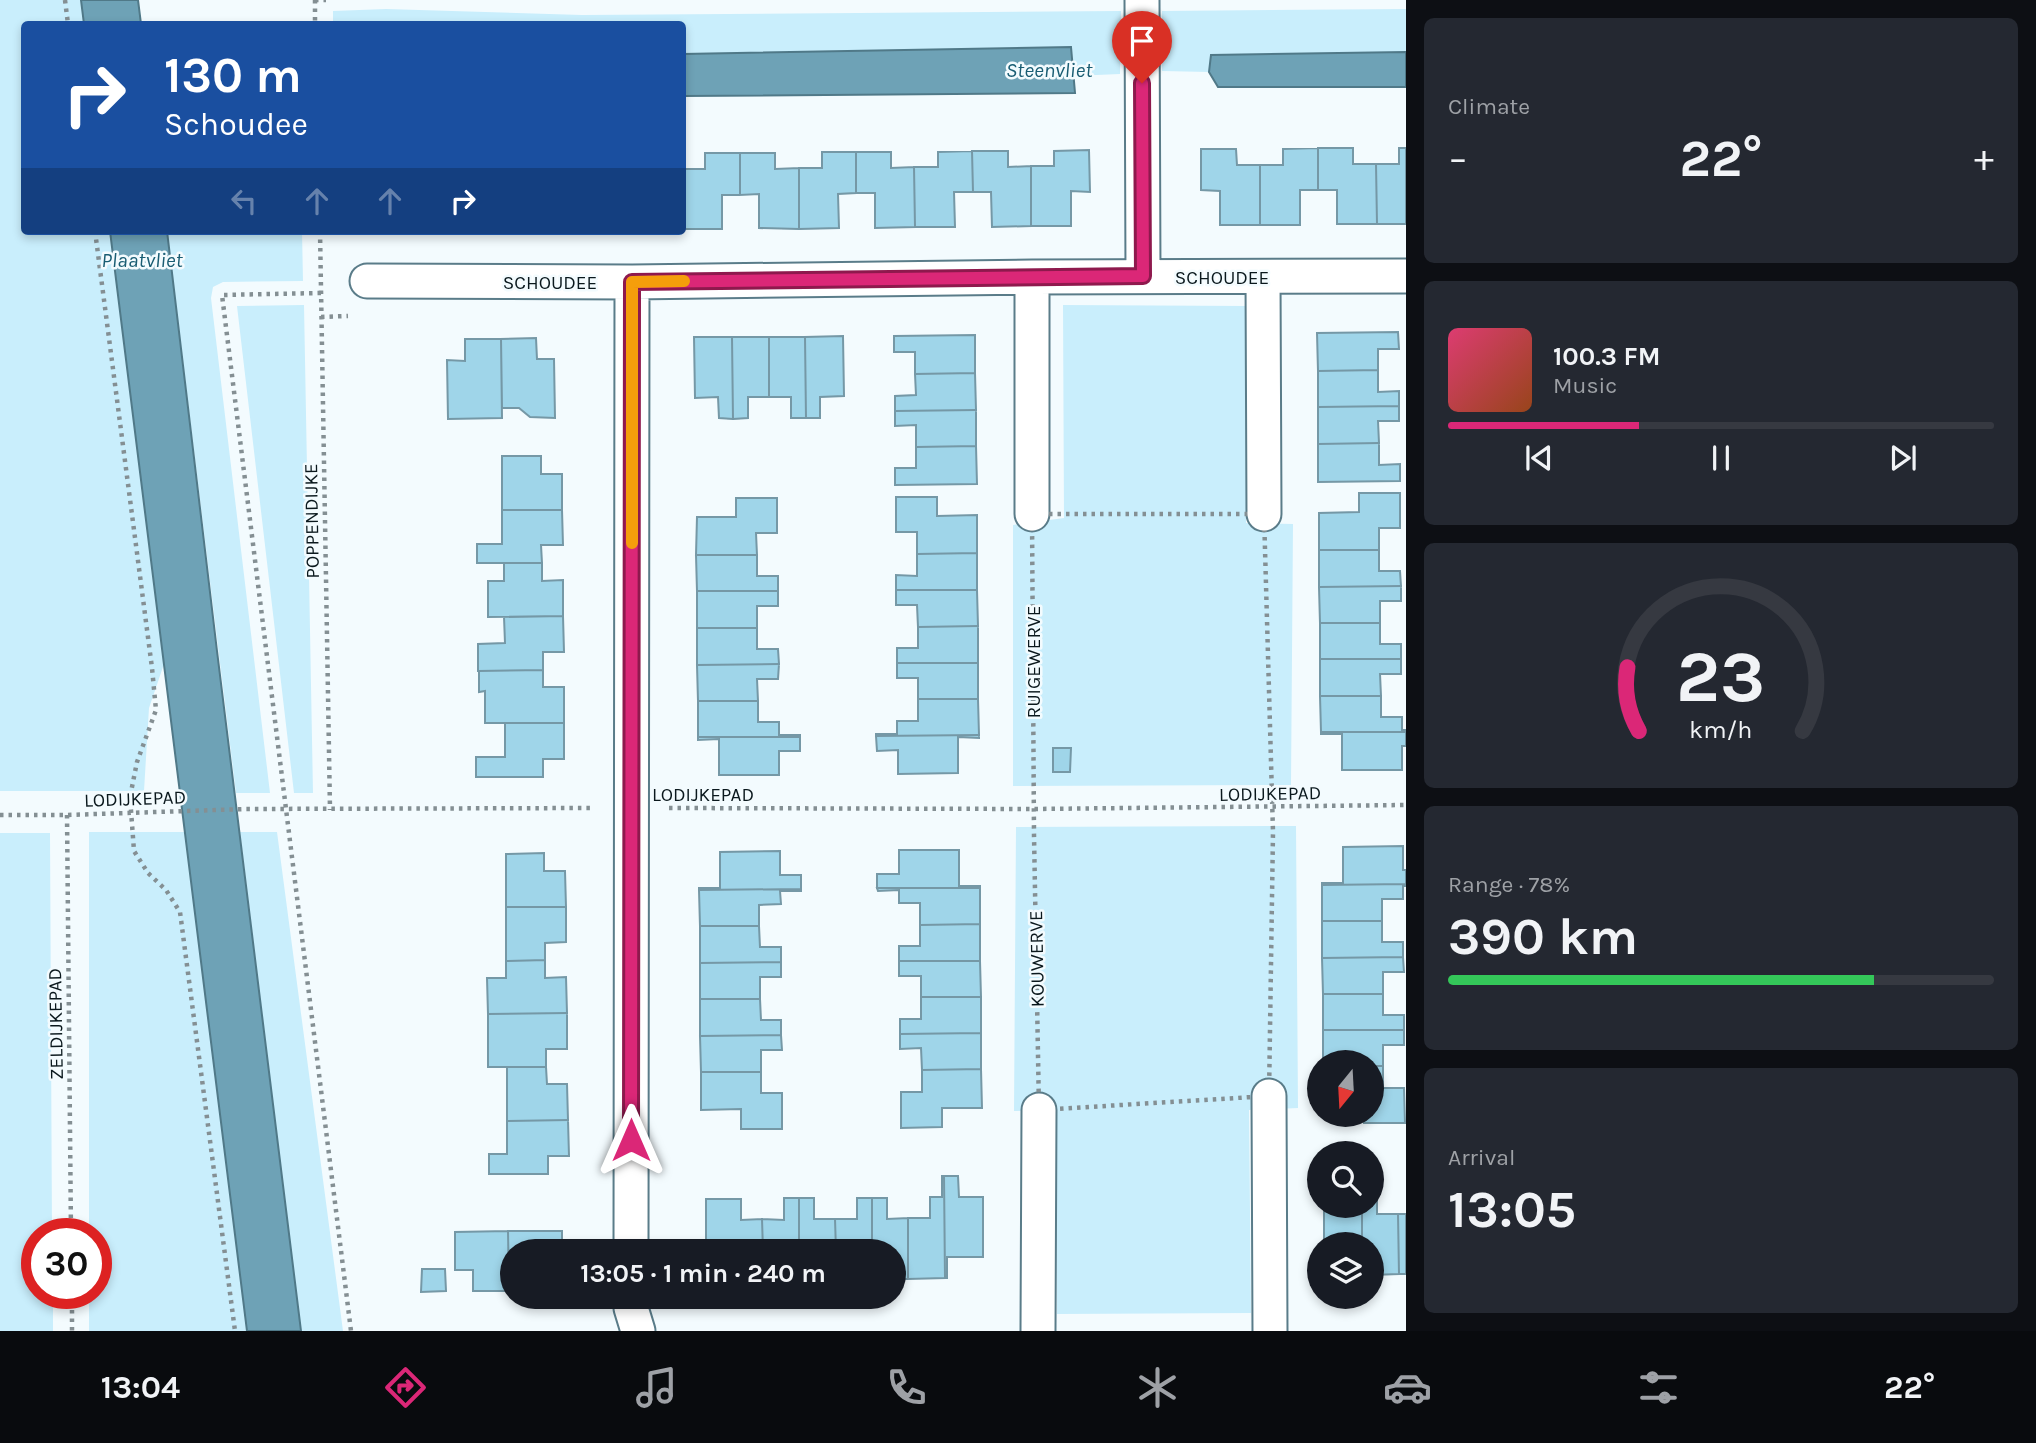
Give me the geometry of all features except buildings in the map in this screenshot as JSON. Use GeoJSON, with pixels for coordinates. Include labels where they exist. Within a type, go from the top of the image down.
{"type":"FeatureCollection","features":[{"type":"Feature","properties":{"kind":"street"},"geometry":{"type":"LineString","coordinates":[[1142,0],[1143,276]]}},
{"type":"Feature","properties":{"kind":"street","name":"SCHOUDEE"},"geometry":{"type":"LineString","coordinates":[[367,281],[632,282],[1406,276]]}},
{"type":"Feature","properties":{"kind":"street"},"geometry":{"type":"LineString","coordinates":[[1032,277],[1032,514]]}},
{"type":"Feature","properties":{"kind":"street"},"geometry":{"type":"LineString","coordinates":[[1263,277],[1264,513]]}},
{"type":"Feature","properties":{"kind":"street"},"geometry":{"type":"LineString","coordinates":[[631,1239],[632,282]]}},
{"type":"Feature","properties":{"kind":"street"},"geometry":{"type":"LineString","coordinates":[[1269,1096],[1270,1331]]}},
{"type":"Feature","properties":{"kind":"street"},"geometry":{"type":"LineString","coordinates":[[1038,1331],[1039,1110]]}},
{"type":"Feature","properties":{"kind":"street"},"geometry":{"type":"LineString","coordinates":[[631,1309],[638,1331]]}},
{"type":"Feature","properties":{"kind":"path"},"geometry":{"type":"LineString","coordinates":[[65,0],[68,21]]}},
{"type":"Feature","properties":{"kind":"path"},"geometry":{"type":"LineString","coordinates":[[315,21],[315,0],[326,0]]}},
{"type":"Feature","properties":{"kind":"path"},"geometry":{"type":"LineString","coordinates":[[96,235],[156,710],[132,781],[130,797],[134,851],[180,912],[235,1331]]}},
{"type":"Feature","properties":{"kind":"path","name":"POPPENDIJKE"},"geometry":{"type":"LineString","coordinates":[[320,235],[330,810]]}},
{"type":"Feature","properties":{"kind":"path"},"geometry":{"type":"LineString","coordinates":[[321,293],[222,295],[351,1331]]}},
{"type":"Feature","properties":{"kind":"path"},"geometry":{"type":"LineString","coordinates":[[1032,514],[1264,513],[1272,807],[1269,1096],[1039,1110]]}},
{"type":"Feature","properties":{"kind":"path","name":"RUIGEWERVE"},"geometry":{"type":"LineString","coordinates":[[1032,514],[1034,809]]}},
{"type":"Feature","properties":{"kind":"path","name":"LODIJKEPAD"},"geometry":{"type":"LineString","coordinates":[[0,815],[246,809],[1034,809],[1406,805]]}},
{"type":"Feature","properties":{"kind":"path","name":"KOUWERVE"},"geometry":{"type":"LineString","coordinates":[[1034,809],[1039,1110]]}},
{"type":"Feature","properties":{"kind":"path","name":"ZELDIJKEPAD"},"geometry":{"type":"LineString","coordinates":[[67,815],[71,1218]]}},
{"type":"Feature","properties":{"kind":"path"},"geometry":{"type":"LineString","coordinates":[[72,1309],[72,1331]]}},
{"type":"Feature","properties":{"kind":"shaded area"},"geometry":{"type":"Polygon","coordinates":[[[0,0],[81,0],[84,21],[21,21],[21,235],[111,235],[165,661],[149,708],[144,791],[0,791],[0,0]]]}},
{"type":"Feature","properties":{"kind":"shaded area"},"geometry":{"type":"Polygon","coordinates":[[[386,9],[582,15],[1121,11],[1120,74],[1073,76],[1070,47],[686,54],[686,21],[333,21],[333,11],[386,9]]]}},
{"type":"Feature","properties":{"kind":"shaded area"},"geometry":{"type":"Polygon","coordinates":[[[1406,9],[1406,52],[1212,55],[1209,72],[1162,71],[1162,11],[1406,9]]]}},
{"type":"Feature","properties":{"kind":"shaded area"},"geometry":{"type":"Polygon","coordinates":[[[167,235],[302,235],[303,281],[223,282],[213,287],[211,298],[270,793],[236,793],[167,235]]]}},
{"type":"Feature","properties":{"kind":"shaded area"},"geometry":{"type":"Polygon","coordinates":[[[304,305],[313,793],[294,793],[237,306],[304,305]]]}},
{"type":"Feature","properties":{"kind":"shaded area"},"geometry":{"type":"Polygon","coordinates":[[[1063,305],[1247,306],[1246,523],[1293,524],[1291,785],[1013,786],[1013,525],[1064,518],[1063,305]]]}},
{"type":"Feature","properties":{"kind":"shaded area"},"geometry":{"type":"Polygon","coordinates":[[[1296,826],[1298,1108],[1249,1110],[1251,1313],[1057,1314],[1055,1110],[1014,1111],[1016,827],[1296,826]]]}},
{"type":"Feature","properties":{"kind":"shaded area"},"geometry":{"type":"Polygon","coordinates":[[[89,832],[186,832],[247,1331],[89,1331],[89,1309],[112,1309],[112,1218],[89,1218],[89,832]]]}},
{"type":"Feature","properties":{"kind":"shaded area"},"geometry":{"type":"Polygon","coordinates":[[[240,832],[277,832],[343,1331],[301,1331],[240,832]]]}},
{"type":"Feature","properties":{"kind":"shaded area"},"geometry":{"type":"Polygon","coordinates":[[[0,833],[50,833],[52,1218],[21,1218],[21,1309],[53,1309],[53,1331],[0,1331],[0,833]]]}},
{"type":"Feature","properties":{"kind":"water"},"geometry":{"type":"Polygon","coordinates":[[[81,0],[138,0],[141,21],[84,21],[81,0]]]}},
{"type":"Feature","properties":{"kind":"water","name":"Steenvliet"},"geometry":{"type":"Polygon","coordinates":[[[1071,47],[1075,93],[686,96],[686,54],[1071,47]]]}},
{"type":"Feature","properties":{"kind":"water"},"geometry":{"type":"Polygon","coordinates":[[[1406,52],[1406,87],[1218,87],[1209,72],[1211,55],[1406,52]]]}},
{"type":"Feature","properties":{"kind":"water","name":"Plaatvliet"},"geometry":{"type":"Polygon","coordinates":[[[110,235],[167,235],[301,1331],[247,1331],[110,235]]]}},
{"type":"Feature","properties":{"kind":"slow traffic"},"geometry":{"type":"LineString","coordinates":[[632,543],[632,282],[684,281]]}},
{"type":"Feature","properties":{"kind":"route"},"geometry":{"type":"LineString","coordinates":[[631,1140],[632,282],[1143,276],[1142,83]]}}]}
